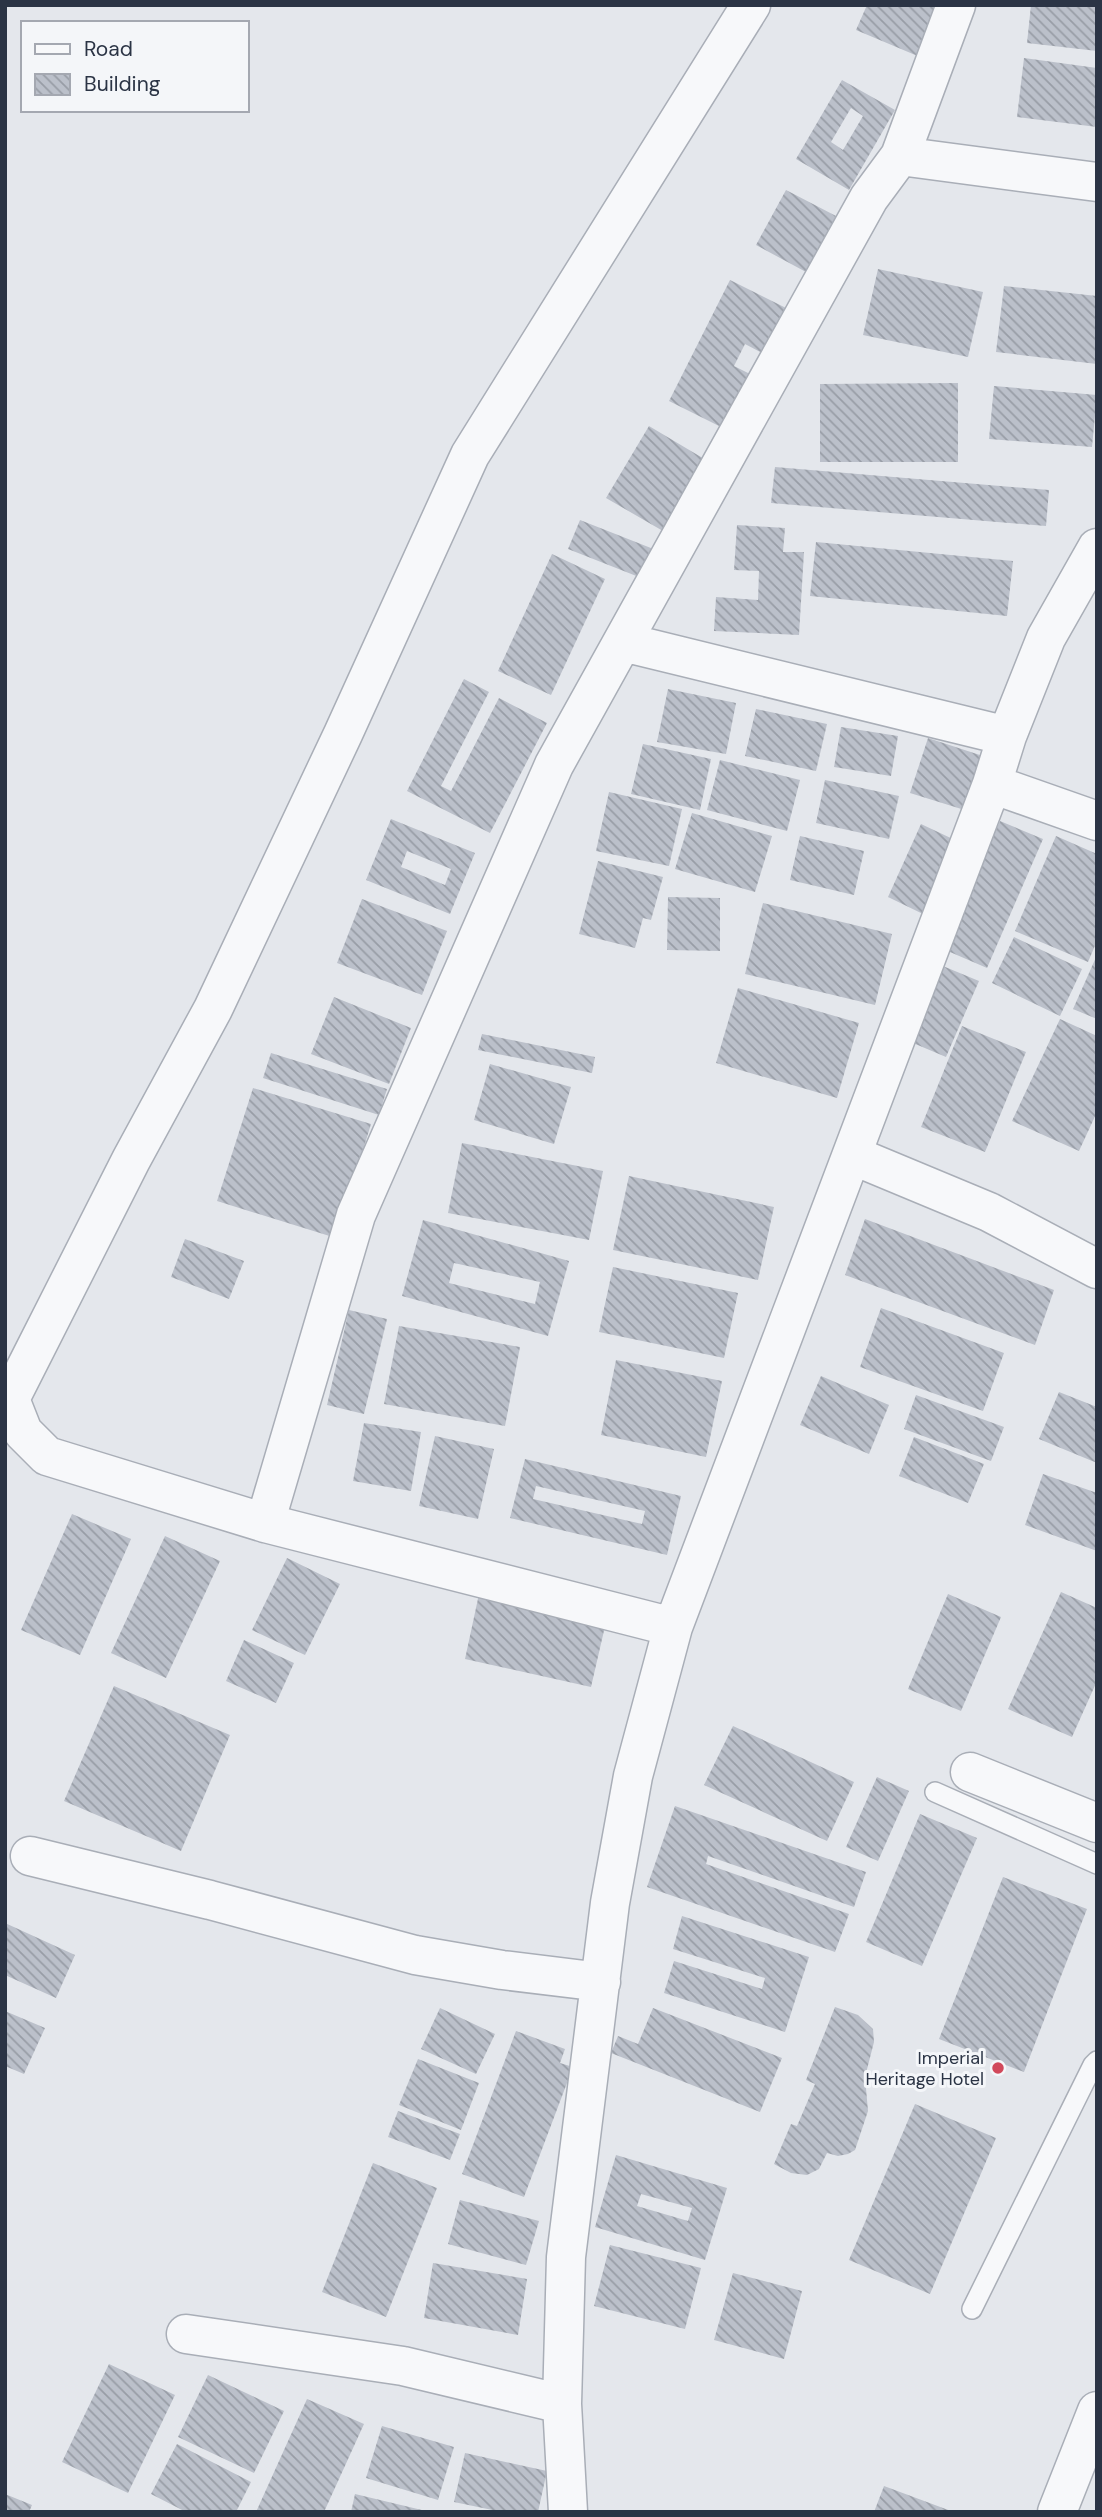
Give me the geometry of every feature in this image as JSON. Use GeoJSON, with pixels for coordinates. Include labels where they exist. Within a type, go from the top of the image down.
{"type":"FeatureCollection","features":[{"type":"Feature","properties":{"kind":"street"},"geometry":{"type":"LineString","coordinates":[[673,1628],[265,1523],[47,1455],[23,1432],[9,1399],[131,1160],[213,1009],[343,734],[470,455],[751,5]]}},
{"type":"Feature","properties":{"kind":"street"},"geometry":{"type":"LineString","coordinates":[[265,1523],[356,1215],[554,765],[869,198],[900,156],[956,5]]}},
{"type":"Feature","properties":{"kind":"street"},"geometry":{"type":"LineString","coordinates":[[900,156],[1097,182]]}},
{"type":"Feature","properties":{"kind":"street"},"geometry":{"type":"LineString","coordinates":[[568,2512],[562,2404],[566,2257],[610,1903],[633,1776],[673,1628],[992,784],[1007,736],[1046,638],[1097,548]]}},
{"type":"Feature","properties":{"kind":"street"},"geometry":{"type":"LineString","coordinates":[[623,642],[1007,736]]}},
{"type":"Feature","properties":{"kind":"street"},"geometry":{"type":"LineString","coordinates":[[992,784],[1097,821]]}},
{"type":"Feature","properties":{"kind":"street"},"geometry":{"type":"LineString","coordinates":[[852,1155],[989,1212],[1097,1269]]}},
{"type":"Feature","properties":{"kind":"street"},"geometry":{"type":"LineString","coordinates":[[970,1772],[1097,1823]]}},
{"type":"Feature","properties":{"kind":"street"},"geometry":{"type":"LineString","coordinates":[[30,1856],[210,1900],[415,1955],[502,1970],[601,1982]]}},
{"type":"Feature","properties":{"kind":"street"},"geometry":{"type":"LineString","coordinates":[[186,2334],[403,2366],[562,2404]]}},
{"type":"Feature","properties":{"kind":"street"},"geometry":{"type":"LineString","coordinates":[[1056,2512],[1097,2411]]}},
{"type":"Feature","properties":{"kind":"lane"},"geometry":{"type":"LineString","coordinates":[[935,1792],[1097,1864]]}},
{"type":"Feature","properties":{"kind":"lane"},"geometry":{"type":"LineString","coordinates":[[972,2309],[1086,2077],[1097,2061]]}},
{"type":"Feature","properties":{"kind":"building"},"geometry":{"type":"Polygon","coordinates":[[[867,5],[942,5],[920,57],[856,30],[867,5]]]}},
{"type":"Feature","properties":{"kind":"building"},"geometry":{"type":"Polygon","coordinates":[[[1031,5],[1097,5],[1097,51],[1027,43],[1031,5]]]}},
{"type":"Feature","properties":{"kind":"building"},"geometry":{"type":"Polygon","coordinates":[[[1024,58],[1097,68],[1097,127],[1017,117],[1024,58]]]}},
{"type":"Feature","properties":{"kind":"building"},"geometry":{"type":"Polygon","coordinates":[[[842,80],[895,110],[849,190],[796,159],[842,80]],[[851,108],[831,142],[843,150],[863,116],[851,108]]]}},
{"type":"Feature","properties":{"kind":"building"},"geometry":{"type":"Polygon","coordinates":[[[786,190],[836,216],[806,272],[756,245],[786,190]]]}},
{"type":"Feature","properties":{"kind":"building"},"geometry":{"type":"Polygon","coordinates":[[[878,269],[983,292],[968,357],[863,335],[878,269]]]}},
{"type":"Feature","properties":{"kind":"building"},"geometry":{"type":"Polygon","coordinates":[[[730,280],[788,309],[764,354],[745,344],[734,366],[754,376],[727,430],[669,401],[730,280]]]}},
{"type":"Feature","properties":{"kind":"building"},"geometry":{"type":"Polygon","coordinates":[[[1004,286],[1097,296],[1097,364],[996,352],[1004,286]]]}},
{"type":"Feature","properties":{"kind":"building"},"geometry":{"type":"Polygon","coordinates":[[[958,383],[958,462],[820,462],[820,384],[958,383]]]}},
{"type":"Feature","properties":{"kind":"building"},"geometry":{"type":"Polygon","coordinates":[[[994,386],[1097,395],[1092,447],[989,439],[994,386]]]}},
{"type":"Feature","properties":{"kind":"building"},"geometry":{"type":"Polygon","coordinates":[[[649,426],[706,460],[663,531],[606,498],[649,426]]]}},
{"type":"Feature","properties":{"kind":"building"},"geometry":{"type":"Polygon","coordinates":[[[775,467],[1049,490],[1046,526],[771,503],[775,467]]]}},
{"type":"Feature","properties":{"kind":"building"},"geometry":{"type":"Polygon","coordinates":[[[580,520],[661,552],[649,581],[568,549],[580,520]]]}},
{"type":"Feature","properties":{"kind":"building"},"geometry":{"type":"Polygon","coordinates":[[[737,525],[785,528],[783,552],[804,552],[799,635],[714,631],[716,597],[758,600],[759,571],[734,570],[737,525]]]}},
{"type":"Feature","properties":{"kind":"building"},"geometry":{"type":"Polygon","coordinates":[[[816,542],[1013,561],[1007,616],[810,596],[816,542]]]}},
{"type":"Feature","properties":{"kind":"building"},"geometry":{"type":"Polygon","coordinates":[[[552,554],[605,579],[551,695],[498,671],[552,554]]]}},
{"type":"Feature","properties":{"kind":"building"},"geometry":{"type":"Polygon","coordinates":[[[464,679],[489,692],[441,786],[451,791],[499,698],[547,723],[490,833],[407,791],[464,679]]]}},
{"type":"Feature","properties":{"kind":"building"},"geometry":{"type":"Polygon","coordinates":[[[668,689],[736,703],[726,754],[657,742],[668,689]]]}},
{"type":"Feature","properties":{"kind":"building"},"geometry":{"type":"Polygon","coordinates":[[[756,709],[827,724],[816,771],[745,756],[756,709]]]}},
{"type":"Feature","properties":{"kind":"building"},"geometry":{"type":"Polygon","coordinates":[[[841,727],[898,736],[891,776],[834,767],[841,727]]]}},
{"type":"Feature","properties":{"kind":"building"},"geometry":{"type":"Polygon","coordinates":[[[928,738],[989,758],[971,812],[910,793],[928,738]]]}},
{"type":"Feature","properties":{"kind":"building"},"geometry":{"type":"Polygon","coordinates":[[[643,744],[711,759],[700,810],[631,794],[643,744]]]}},
{"type":"Feature","properties":{"kind":"building"},"geometry":{"type":"Polygon","coordinates":[[[720,760],[800,780],[787,831],[707,810],[720,760]]]}},
{"type":"Feature","properties":{"kind":"building"},"geometry":{"type":"Polygon","coordinates":[[[825,780],[899,796],[889,839],[816,823],[825,780]]]}},
{"type":"Feature","properties":{"kind":"building"},"geometry":{"type":"Polygon","coordinates":[[[609,792],[682,809],[669,866],[596,851],[609,792]]]}},
{"type":"Feature","properties":{"kind":"building"},"geometry":{"type":"Polygon","coordinates":[[[692,813],[772,836],[755,892],[675,869],[692,813]]]}},
{"type":"Feature","properties":{"kind":"building"},"geometry":{"type":"Polygon","coordinates":[[[391,819],[475,853],[450,914],[366,880],[391,819]],[[407,851],[401,867],[445,885],[451,869],[407,851]]]}},
{"type":"Feature","properties":{"kind":"building"},"geometry":{"type":"Polygon","coordinates":[[[1000,821],[1043,839],[987,968],[943,949],[1000,821]]]}},
{"type":"Feature","properties":{"kind":"building"},"geometry":{"type":"Polygon","coordinates":[[[921,824],[957,841],[923,914],[888,897],[921,824]]]}},
{"type":"Feature","properties":{"kind":"building"},"geometry":{"type":"Polygon","coordinates":[[[800,836],[864,851],[854,895],[790,880],[800,836]]]}},
{"type":"Feature","properties":{"kind":"building"},"geometry":{"type":"Polygon","coordinates":[[[1056,836],[1097,854],[1097,941],[1088,962],[1015,931],[1056,836]]]}},
{"type":"Feature","properties":{"kind":"building"},"geometry":{"type":"Polygon","coordinates":[[[598,861],[663,877],[651,920],[643,918],[635,948],[579,934],[598,861]]]}},
{"type":"Feature","properties":{"kind":"building"},"geometry":{"type":"Polygon","coordinates":[[[668,897],[720,898],[720,951],[667,950],[668,897]]]}},
{"type":"Feature","properties":{"kind":"building"},"geometry":{"type":"Polygon","coordinates":[[[362,899],[447,931],[422,995],[337,963],[362,899]]]}},
{"type":"Feature","properties":{"kind":"building"},"geometry":{"type":"Polygon","coordinates":[[[763,903],[892,934],[875,1005],[745,974],[763,903]]]}},
{"type":"Feature","properties":{"kind":"building"},"geometry":{"type":"Polygon","coordinates":[[[1014,937],[1082,969],[1060,1016],[992,983],[1014,937]]]}},
{"type":"Feature","properties":{"kind":"building"},"geometry":{"type":"Polygon","coordinates":[[[1097,955],[1097,1019],[1073,1009],[1097,955]]]}},
{"type":"Feature","properties":{"kind":"building"},"geometry":{"type":"Polygon","coordinates":[[[938,964],[979,981],[946,1057],[906,1040],[938,964]]]}},
{"type":"Feature","properties":{"kind":"building"},"geometry":{"type":"Polygon","coordinates":[[[738,988],[859,1023],[837,1098],[716,1063],[738,988]]]}},
{"type":"Feature","properties":{"kind":"building"},"geometry":{"type":"Polygon","coordinates":[[[334,997],[411,1028],[389,1084],[311,1054],[334,997]]]}},
{"type":"Feature","properties":{"kind":"building"},"geometry":{"type":"Polygon","coordinates":[[[1060,1019],[1097,1036],[1097,1112],[1079,1151],[1012,1121],[1060,1019]]]}},
{"type":"Feature","properties":{"kind":"building"},"geometry":{"type":"Polygon","coordinates":[[[962,1026],[1026,1052],[985,1152],[921,1127],[962,1026]]]}},
{"type":"Feature","properties":{"kind":"building"},"geometry":{"type":"Polygon","coordinates":[[[482,1034],[595,1057],[592,1073],[478,1050],[482,1034]]]}},
{"type":"Feature","properties":{"kind":"building"},"geometry":{"type":"Polygon","coordinates":[[[271,1053],[387,1089],[379,1115],[263,1078],[271,1053]]]}},
{"type":"Feature","properties":{"kind":"building"},"geometry":{"type":"Polygon","coordinates":[[[490,1064],[571,1087],[554,1144],[474,1120],[490,1064]]]}},
{"type":"Feature","properties":{"kind":"building"},"geometry":{"type":"Polygon","coordinates":[[[253,1088],[371,1124],[336,1238],[217,1201],[253,1088]]]}},
{"type":"Feature","properties":{"kind":"building"},"geometry":{"type":"Polygon","coordinates":[[[462,1143],[603,1171],[589,1240],[448,1213],[462,1143]]]}},
{"type":"Feature","properties":{"kind":"building"},"geometry":{"type":"Polygon","coordinates":[[[629,1176],[774,1207],[758,1280],[613,1250],[629,1176]]]}},
{"type":"Feature","properties":{"kind":"building"},"geometry":{"type":"Polygon","coordinates":[[[865,1219],[1054,1290],[1035,1345],[845,1275],[865,1219]]]}},
{"type":"Feature","properties":{"kind":"building"},"geometry":{"type":"Polygon","coordinates":[[[423,1220],[569,1261],[548,1336],[402,1296],[423,1220]],[[454,1263],[449,1283],[535,1304],[540,1282],[454,1263]]]}},
{"type":"Feature","properties":{"kind":"building"},"geometry":{"type":"Polygon","coordinates":[[[185,1239],[244,1261],[229,1299],[171,1277],[185,1239]]]}},
{"type":"Feature","properties":{"kind":"building"},"geometry":{"type":"Polygon","coordinates":[[[613,1267],[738,1293],[724,1358],[599,1332],[613,1267]]]}},
{"type":"Feature","properties":{"kind":"building"},"geometry":{"type":"Polygon","coordinates":[[[881,1308],[1004,1353],[983,1411],[860,1367],[881,1308]]]}},
{"type":"Feature","properties":{"kind":"building"},"geometry":{"type":"Polygon","coordinates":[[[349,1310],[387,1319],[364,1414],[327,1405],[349,1310]]]}},
{"type":"Feature","properties":{"kind":"building"},"geometry":{"type":"Polygon","coordinates":[[[399,1326],[520,1347],[505,1426],[384,1404],[399,1326]]]}},
{"type":"Feature","properties":{"kind":"building"},"geometry":{"type":"Polygon","coordinates":[[[616,1360],[722,1381],[706,1457],[601,1435],[616,1360]]]}},
{"type":"Feature","properties":{"kind":"building"},"geometry":{"type":"Polygon","coordinates":[[[821,1376],[889,1405],[869,1454],[800,1425],[821,1376]]]}},
{"type":"Feature","properties":{"kind":"building"},"geometry":{"type":"Polygon","coordinates":[[[1059,1392],[1097,1407],[1097,1463],[1039,1439],[1059,1392]]]}},
{"type":"Feature","properties":{"kind":"building"},"geometry":{"type":"Polygon","coordinates":[[[916,1395],[1004,1427],[991,1461],[904,1429],[916,1395]]]}},
{"type":"Feature","properties":{"kind":"building"},"geometry":{"type":"Polygon","coordinates":[[[364,1423],[421,1432],[411,1491],[353,1481],[364,1423]]]}},
{"type":"Feature","properties":{"kind":"building"},"geometry":{"type":"Polygon","coordinates":[[[435,1436],[494,1449],[478,1519],[419,1506],[435,1436]]]}},
{"type":"Feature","properties":{"kind":"building"},"geometry":{"type":"Polygon","coordinates":[[[914,1437],[984,1464],[968,1503],[899,1476],[914,1437]]]}},
{"type":"Feature","properties":{"kind":"building"},"geometry":{"type":"Polygon","coordinates":[[[525,1459],[681,1496],[667,1555],[510,1518],[525,1459]],[[536,1486],[533,1499],[642,1524],[645,1511],[536,1486]]]}},
{"type":"Feature","properties":{"kind":"building"},"geometry":{"type":"Polygon","coordinates":[[[1043,1474],[1097,1493],[1097,1551],[1025,1525],[1043,1474]]]}},
{"type":"Feature","properties":{"kind":"building"},"geometry":{"type":"Polygon","coordinates":[[[72,1514],[131,1539],[80,1655],[21,1630],[72,1514]]]}},
{"type":"Feature","properties":{"kind":"building"},"geometry":{"type":"Polygon","coordinates":[[[165,1536],[220,1561],[166,1678],[111,1653],[165,1536]]]}},
{"type":"Feature","properties":{"kind":"building"},"geometry":{"type":"Polygon","coordinates":[[[287,1558],[340,1584],[305,1655],[252,1630],[287,1558]]]}},
{"type":"Feature","properties":{"kind":"building"},"geometry":{"type":"Polygon","coordinates":[[[1061,1592],[1097,1608],[1097,1681],[1072,1737],[1008,1709],[1061,1592]]]}},
{"type":"Feature","properties":{"kind":"building"},"geometry":{"type":"Polygon","coordinates":[[[479,1594],[606,1622],[591,1687],[465,1659],[479,1594]]]}},
{"type":"Feature","properties":{"kind":"building"},"geometry":{"type":"Polygon","coordinates":[[[948,1594],[1001,1617],[961,1711],[908,1689],[948,1594]]]}},
{"type":"Feature","properties":{"kind":"building"},"geometry":{"type":"Polygon","coordinates":[[[244,1640],[294,1663],[276,1703],[226,1681],[244,1640]]]}},
{"type":"Feature","properties":{"kind":"building"},"geometry":{"type":"Polygon","coordinates":[[[114,1686],[230,1735],[181,1851],[64,1801],[114,1686]]]}},
{"type":"Feature","properties":{"kind":"building"},"geometry":{"type":"Polygon","coordinates":[[[733,1726],[854,1782],[827,1841],[704,1785],[733,1726]]]}},
{"type":"Feature","properties":{"kind":"building"},"geometry":{"type":"Polygon","coordinates":[[[877,1777],[909,1791],[878,1861],[846,1847],[877,1777]]]}},
{"type":"Feature","properties":{"kind":"building"},"geometry":{"type":"Polygon","coordinates":[[[675,1806],[866,1872],[854,1907],[708,1856],[706,1864],[849,1914],[835,1952],[647,1887],[675,1806]]]}},
{"type":"Feature","properties":{"kind":"building"},"geometry":{"type":"Polygon","coordinates":[[[920,1814],[977,1838],[922,1966],[866,1942],[920,1814]]]}},
{"type":"Feature","properties":{"kind":"building"},"geometry":{"type":"Polygon","coordinates":[[[1003,1877],[1087,1909],[1024,2072],[939,2039],[1003,1877]]]}},
{"type":"Feature","properties":{"kind":"building"},"geometry":{"type":"Polygon","coordinates":[[[682,1916],[809,1957],[785,2032],[664,1993],[674,1961],[762,1989],[765,1978],[673,1949],[682,1916]]]}},
{"type":"Feature","properties":{"kind":"building"},"geometry":{"type":"Polygon","coordinates":[[[5,1923],[75,1955],[56,1998],[5,1975],[5,1923]]]}},
{"type":"Feature","properties":{"kind":"building"},"geometry":{"type":"Polygon","coordinates":[[[835,2007],[858,2015],[873,2029],[874,2042],[865,2077],[868,2111],[855,2150],[838,2156],[827,2153],[819,2169],[807,2175],[791,2173],[774,2164],[791,2124],[797,2126],[815,2084],[806,2080],[835,2007]]]}},
{"type":"Feature","properties":{"kind":"building"},"geometry":{"type":"Polygon","coordinates":[[[440,2008],[495,2034],[476,2074],[421,2049],[440,2008]]]}},
{"type":"Feature","properties":{"kind":"building"},"geometry":{"type":"Polygon","coordinates":[[[653,2008],[782,2058],[760,2112],[611,2053],[618,2036],[638,2044],[653,2008]]]}},
{"type":"Feature","properties":{"kind":"building"},"geometry":{"type":"Polygon","coordinates":[[[5,2011],[45,2028],[24,2074],[5,2066],[5,2011]]]}},
{"type":"Feature","properties":{"kind":"building"},"geometry":{"type":"Polygon","coordinates":[[[516,2031],[565,2049],[560,2063],[573,2067],[524,2197],[462,2174],[516,2031]]]}},
{"type":"Feature","properties":{"kind":"building"},"geometry":{"type":"Polygon","coordinates":[[[418,2059],[479,2083],[461,2130],[399,2105],[418,2059]]]}},
{"type":"Feature","properties":{"kind":"building"},"geometry":{"type":"Polygon","coordinates":[[[915,2104],[996,2138],[930,2294],[849,2260],[915,2104]]]}},
{"type":"Feature","properties":{"kind":"building"},"geometry":{"type":"Polygon","coordinates":[[[398,2111],[460,2134],[450,2160],[388,2137],[398,2111]]]}},
{"type":"Feature","properties":{"kind":"building"},"geometry":{"type":"Polygon","coordinates":[[[616,2155],[727,2188],[705,2260],[595,2227],[616,2155]],[[641,2194],[637,2206],[688,2221],[692,2208],[641,2194]]]}},
{"type":"Feature","properties":{"kind":"building"},"geometry":{"type":"Polygon","coordinates":[[[373,2163],[437,2188],[386,2317],[322,2292],[373,2163]]]}},
{"type":"Feature","properties":{"kind":"building"},"geometry":{"type":"Polygon","coordinates":[[[460,2200],[539,2221],[526,2265],[448,2244],[460,2200]]]}},
{"type":"Feature","properties":{"kind":"building"},"geometry":{"type":"Polygon","coordinates":[[[610,2245],[701,2268],[685,2329],[594,2306],[610,2245]]]}},
{"type":"Feature","properties":{"kind":"building"},"geometry":{"type":"Polygon","coordinates":[[[433,2263],[527,2279],[518,2335],[424,2318],[433,2263]]]}},
{"type":"Feature","properties":{"kind":"building"},"geometry":{"type":"Polygon","coordinates":[[[733,2273],[802,2291],[784,2359],[714,2340],[733,2273]]]}},
{"type":"Feature","properties":{"kind":"building"},"geometry":{"type":"Polygon","coordinates":[[[109,2364],[175,2395],[128,2493],[62,2462],[109,2364]]]}},
{"type":"Feature","properties":{"kind":"building"},"geometry":{"type":"Polygon","coordinates":[[[208,2375],[284,2411],[254,2473],[178,2437],[208,2375]]]}},
{"type":"Feature","properties":{"kind":"building"},"geometry":{"type":"Polygon","coordinates":[[[307,2399],[364,2424],[324,2512],[256,2512],[307,2399]]]}},
{"type":"Feature","properties":{"kind":"building"},"geometry":{"type":"Polygon","coordinates":[[[382,2426],[454,2447],[438,2500],[366,2478],[382,2426]]]}},
{"type":"Feature","properties":{"kind":"building"},"geometry":{"type":"Polygon","coordinates":[[[177,2444],[251,2482],[236,2512],[186,2512],[151,2494],[177,2444]]]}},
{"type":"Feature","properties":{"kind":"building"},"geometry":{"type":"Polygon","coordinates":[[[465,2453],[547,2471],[538,2512],[502,2512],[454,2502],[465,2453]]]}},
{"type":"Feature","properties":{"kind":"building"},"geometry":{"type":"Polygon","coordinates":[[[884,2486],[951,2511],[951,2512],[874,2512],[884,2486]]]}},
{"type":"Feature","properties":{"kind":"building"},"geometry":{"type":"Polygon","coordinates":[[[5,2494],[32,2505],[29,2512],[5,2512],[5,2494]]]}},
{"type":"Feature","properties":{"kind":"building"},"geometry":{"type":"Polygon","coordinates":[[[355,2494],[426,2511],[426,2512],[351,2512],[355,2494]]]}},
{"type":"Feature","properties":{"kind":"place","name":"Imperial Heritage Hotel"},"geometry":{"type":"Point","coordinates":[998,2068]}}]}
